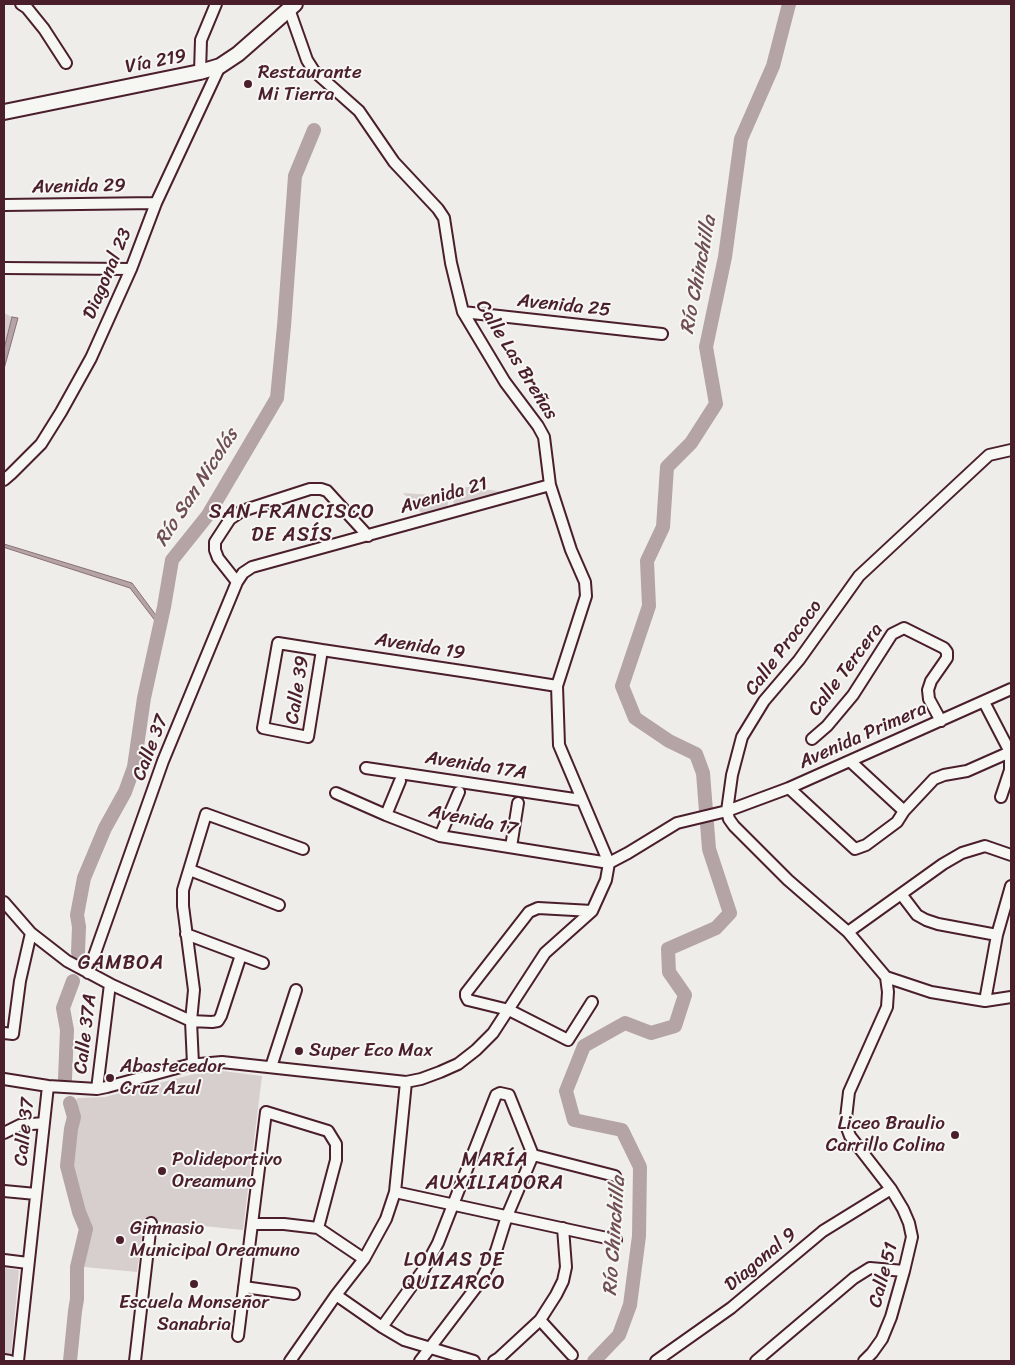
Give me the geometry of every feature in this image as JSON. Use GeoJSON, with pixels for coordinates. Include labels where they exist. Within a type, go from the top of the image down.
{"type":"FeatureCollection","features":[{"type":"Feature","properties":{"kind":"main road","name":"Vía 219"},"geometry":{"type":"LineString","coordinates":[[4,112],[200,72],[220,66],[238,54],[292,6]]}},
{"type":"Feature","properties":{"kind":"street"},"geometry":{"type":"LineString","coordinates":[[21,4],[27,8],[44,29],[66,63]]}},
{"type":"Feature","properties":{"kind":"street"},"geometry":{"type":"LineString","coordinates":[[200,72],[201,40],[216,4]]}},
{"type":"Feature","properties":{"kind":"street","name":"Calle Las Breñas"},"geometry":{"type":"LineString","coordinates":[[292,6],[307,60],[314,71],[359,111],[394,162],[438,209],[444,218],[450,263],[463,312],[505,382],[544,437],[550,484],[571,550],[585,582],[586,596],[557,686],[559,745],[608,863]]}},
{"type":"Feature","properties":{"kind":"street","name":"Diagonal 23"},"geometry":{"type":"LineString","coordinates":[[4,480],[41,444],[91,358],[131,269],[156,203],[220,66]]}},
{"type":"Feature","properties":{"kind":"street","name":"Avenida 29"},"geometry":{"type":"LineString","coordinates":[[4,205],[156,203]]}},
{"type":"Feature","properties":{"kind":"street"},"geometry":{"type":"LineString","coordinates":[[4,268],[131,269]]}},
{"type":"Feature","properties":{"kind":"street","name":"Avenida 25"},"geometry":{"type":"LineString","coordinates":[[463,312],[662,334]]}},
{"type":"Feature","properties":{"kind":"street","name":"Calle Prococo"},"geometry":{"type":"LineString","coordinates":[[727,811],[732,776],[742,738],[764,702],[799,660],[859,576],[990,455],[1011,450]]}},
{"type":"Feature","properties":{"kind":"street","name":"Avenida 21"},"geometry":{"type":"LineString","coordinates":[[237,582],[243,573],[252,567],[550,484]]}},
{"type":"Feature","properties":{"kind":"street"},"geometry":{"type":"LineString","coordinates":[[237,582],[214,550],[215,542],[230,519],[242,511],[310,489],[321,489],[327,491],[368,536]]}},
{"type":"Feature","properties":{"kind":"street","name":"Calle 37"},"geometry":{"type":"LineString","coordinates":[[88,973],[163,761],[237,582]]}},
{"type":"Feature","properties":{"kind":"street","name":"Calle Tercera"},"geometry":{"type":"LineString","coordinates":[[812,739],[827,726],[853,695],[892,634],[904,628],[944,648],[947,652],[947,658],[931,681],[928,690],[929,699],[941,721]]}},
{"type":"Feature","properties":{"kind":"street","name":"Avenida 19"},"geometry":{"type":"LineString","coordinates":[[308,737],[263,728],[278,643],[557,686]]}},
{"type":"Feature","properties":{"kind":"street","name":"Calle 39"},"geometry":{"type":"LineString","coordinates":[[308,737],[322,650]]}},
{"type":"Feature","properties":{"kind":"street","name":"Avenida Primera"},"geometry":{"type":"LineString","coordinates":[[727,811],[851,762],[1011,689]]}},
{"type":"Feature","properties":{"kind":"street"},"geometry":{"type":"LineString","coordinates":[[984,702],[1010,752],[1010,770],[1001,797]]}},
{"type":"Feature","properties":{"kind":"street"},"geometry":{"type":"LineString","coordinates":[[789,788],[855,850],[866,845],[897,822],[904,811],[934,779],[944,775],[967,771],[1010,752]]}},
{"type":"Feature","properties":{"kind":"street"},"geometry":{"type":"LineString","coordinates":[[851,762],[904,811]]}},
{"type":"Feature","properties":{"kind":"street","name":"Avenida 17A"},"geometry":{"type":"LineString","coordinates":[[366,768],[581,800]]}},
{"type":"Feature","properties":{"kind":"street"},"geometry":{"type":"LineString","coordinates":[[386,815],[400,781]]}},
{"type":"Feature","properties":{"kind":"street"},"geometry":{"type":"LineString","coordinates":[[440,836],[459,792]]}},
{"type":"Feature","properties":{"kind":"street","name":"Avenida 17"},"geometry":{"type":"LineString","coordinates":[[336,793],[440,836],[608,863]]}},
{"type":"Feature","properties":{"kind":"street"},"geometry":{"type":"LineString","coordinates":[[511,847],[518,803]]}},
{"type":"Feature","properties":{"kind":"street"},"geometry":{"type":"LineString","coordinates":[[4,1079],[48,1086],[97,1089],[107,1088],[193,1064],[222,1062],[406,1082],[440,1072],[458,1064],[493,1033],[545,953],[592,910],[606,880],[608,863],[672,826],[695,818],[727,811],[729,819],[734,826],[782,874],[848,932],[886,977],[931,992],[985,1001],[1011,997]]}},
{"type":"Feature","properties":{"kind":"street"},"geometry":{"type":"LineString","coordinates":[[193,1064],[191,1021],[194,990],[186,934],[183,890],[206,814],[303,849]]}},
{"type":"Feature","properties":{"kind":"street"},"geometry":{"type":"LineString","coordinates":[[848,932],[943,864],[962,853],[985,846],[1011,855]]}},
{"type":"Feature","properties":{"kind":"street"},"geometry":{"type":"LineString","coordinates":[[190,870],[279,905]]}},
{"type":"Feature","properties":{"kind":"street"},"geometry":{"type":"LineString","coordinates":[[985,1001],[997,935],[1011,886]]}},
{"type":"Feature","properties":{"kind":"street"},"geometry":{"type":"LineString","coordinates":[[901,894],[918,915],[926,920],[997,935]]}},
{"type":"Feature","properties":{"kind":"street"},"geometry":{"type":"LineString","coordinates":[[4,902],[31,933],[66,961],[110,984],[191,1021],[218,1021],[241,955]]}},
{"type":"Feature","properties":{"kind":"street"},"geometry":{"type":"LineString","coordinates":[[592,910],[533,909],[466,993],[468,1000],[509,1010],[568,1040],[592,1002]]}},
{"type":"Feature","properties":{"kind":"street"},"geometry":{"type":"LineString","coordinates":[[8,1034],[31,933]]}},
{"type":"Feature","properties":{"kind":"street"},"geometry":{"type":"LineString","coordinates":[[186,934],[263,964]]}},
{"type":"Feature","properties":{"kind":"street","name":"Calle 51"},"geometry":{"type":"LineString","coordinates":[[864,1361],[882,1339],[891,1317],[912,1237],[903,1209],[850,1136],[846,1118],[849,1092],[887,1007],[886,977]]}},
{"type":"Feature","properties":{"kind":"street","name":"Calle 37A"},"geometry":{"type":"LineString","coordinates":[[97,1089],[110,984]]}},
{"type":"Feature","properties":{"kind":"street"},"geometry":{"type":"LineString","coordinates":[[271,1067],[296,990]]}},
{"type":"Feature","properties":{"kind":"street"},"geometry":{"type":"LineString","coordinates":[[290,1361],[336,1295],[364,1259],[386,1220],[395,1192],[406,1082]]}},
{"type":"Feature","properties":{"kind":"street","name":"Calle 37"},"geometry":{"type":"LineString","coordinates":[[18,1361],[48,1086]]}},
{"type":"Feature","properties":{"kind":"street"},"geometry":{"type":"LineString","coordinates":[[382,1327],[424,1269],[438,1243],[452,1203],[496,1095],[500,1093],[509,1095],[533,1155],[507,1216],[496,1251],[480,1282],[431,1349],[420,1361]]}},
{"type":"Feature","properties":{"kind":"street"},"geometry":{"type":"LineString","coordinates":[[238,1336],[266,1112],[328,1131],[336,1144],[336,1160],[318,1228]]}},
{"type":"Feature","properties":{"kind":"street"},"geometry":{"type":"LineString","coordinates":[[4,1133],[20,1124],[44,1123]]}},
{"type":"Feature","properties":{"kind":"street"},"geometry":{"type":"LineString","coordinates":[[533,1155],[615,1176]]}},
{"type":"Feature","properties":{"kind":"street","name":"Diagonal 9"},"geometry":{"type":"LineString","coordinates":[[656,1361],[731,1308],[823,1231],[890,1189]]}},
{"type":"Feature","properties":{"kind":"street"},"geometry":{"type":"LineString","coordinates":[[4,1191],[36,1194]]}},
{"type":"Feature","properties":{"kind":"street"},"geometry":{"type":"LineString","coordinates":[[395,1192],[616,1240]]}},
{"type":"Feature","properties":{"kind":"street"},"geometry":{"type":"LineString","coordinates":[[135,1361],[151,1223]]}},
{"type":"Feature","properties":{"kind":"street"},"geometry":{"type":"LineString","coordinates":[[252,1224],[284,1224],[318,1228],[364,1259]]}},
{"type":"Feature","properties":{"kind":"street"},"geometry":{"type":"LineString","coordinates":[[494,1361],[540,1320],[563,1281],[566,1267],[563,1228]]}},
{"type":"Feature","properties":{"kind":"street"},"geometry":{"type":"LineString","coordinates":[[4,1260],[28,1263]]}},
{"type":"Feature","properties":{"kind":"street"},"geometry":{"type":"LineString","coordinates":[[756,1361],[854,1278],[870,1268],[904,1271]]}},
{"type":"Feature","properties":{"kind":"street"},"geometry":{"type":"LineString","coordinates":[[244,1287],[294,1294]]}},
{"type":"Feature","properties":{"kind":"street"},"geometry":{"type":"LineString","coordinates":[[336,1295],[404,1340],[474,1361]]}},
{"type":"Feature","properties":{"kind":"street"},"geometry":{"type":"LineString","coordinates":[[540,1320],[572,1355]]}},
{"type":"Feature","properties":{"kind":"street"},"geometry":{"type":"LineString","coordinates":[[4,1360],[10,1361]]}},
{"type":"Feature","properties":{"kind":"shaded area"},"geometry":{"type":"Polygon","coordinates":[[[4,313],[12,317],[4,349],[4,313]]]}},
{"type":"Feature","properties":{"kind":"shaded area"},"geometry":{"type":"Polygon","coordinates":[[[12,317],[18,318],[4,369],[4,349],[12,317]]]}},
{"type":"Feature","properties":{"kind":"shaded area"},"geometry":{"type":"Polygon","coordinates":[[[468,487],[513,493],[453,510],[456,491],[460,488],[468,487]]]}},
{"type":"Feature","properties":{"kind":"shaded area"},"geometry":{"type":"Polygon","coordinates":[[[403,493],[449,496],[447,511],[425,517],[403,493]]]}},
{"type":"Feature","properties":{"kind":"shaded area"},"geometry":{"type":"Polygon","coordinates":[[[4,544],[132,583],[161,622],[160,627],[130,588],[6,548],[4,544]]]}},
{"type":"Feature","properties":{"kind":"shaded area","name":"Polideportivo Oreamuno"},"geometry":{"type":"Polygon","coordinates":[[[223,1071],[262,1076],[243,1230],[144,1220],[137,1272],[84,1267],[90,1222],[78,1197],[72,1167],[77,1129],[77,1098],[105,1097],[194,1074],[223,1071]]]}},
{"type":"Feature","properties":{"kind":"shaded area"},"geometry":{"type":"Polygon","coordinates":[[[4,1268],[19,1270],[11,1355],[4,1354],[4,1268]]]}},
{"type":"Feature","properties":{"kind":"waterway","name":"Río Chinchilla"},"geometry":{"type":"LineString","coordinates":[[594,1361],[619,1335],[630,1305],[639,1236],[640,1167],[622,1130],[574,1120],[566,1091],[584,1046],[625,1023],[651,1033],[675,1026],[685,995],[669,972],[668,949],[716,928],[730,913],[709,849],[703,773],[696,754],[669,741],[635,718],[622,686],[649,606],[647,561],[663,527],[667,467],[691,443],[716,404],[706,347],[725,257],[741,139],[773,66],[789,4]]}},
{"type":"Feature","properties":{"kind":"waterway","name":"Río San Nicolás"},"geometry":{"type":"LineString","coordinates":[[78,952],[79,927],[77,915],[84,878],[105,828],[125,792],[134,767],[144,698],[164,607],[172,560],[208,515],[277,398],[295,176],[314,130]]}},
{"type":"Feature","properties":{"kind":"waterway","name":"Río San Nicolás"},"geometry":{"type":"LineString","coordinates":[[65,1079],[67,1030],[63,1008],[73,981]]}},
{"type":"Feature","properties":{"kind":"waterway","name":"Río San Nicolás"},"geometry":{"type":"LineString","coordinates":[[70,1103],[74,1117],[67,1166],[79,1212],[86,1229],[77,1267],[77,1299],[70,1361]]}},
{"type":"Feature","properties":{"kind":"place","name":"Restaurante Mi Tierra"},"geometry":{"type":"Point","coordinates":[248,84]}},
{"type":"Feature","properties":{"kind":"place","name":"Super Eco Max"},"geometry":{"type":"Point","coordinates":[299,1051]}},
{"type":"Feature","properties":{"kind":"place","name":"Abastecedor Cruz Azul"},"geometry":{"type":"Point","coordinates":[110,1078]}},
{"type":"Feature","properties":{"kind":"place","name":"Liceo Braulio Carrillo Colina"},"geometry":{"type":"Point","coordinates":[955,1135]}},
{"type":"Feature","properties":{"kind":"place","name":"Polideportivo Oreamuno"},"geometry":{"type":"Point","coordinates":[162,1171]}},
{"type":"Feature","properties":{"kind":"place","name":"Gimnasio Municipal Oreamuno"},"geometry":{"type":"Point","coordinates":[120,1240]}},
{"type":"Feature","properties":{"kind":"place","name":"Escuela Monseñor Sanabria"},"geometry":{"type":"Point","coordinates":[194,1284]}},
{"type":"Feature","properties":{"kind":"district","name":"SAN FRANCISCO DE ASÍS"},"geometry":{"type":"Point","coordinates":[292,524]}},
{"type":"Feature","properties":{"kind":"district","name":"GAMBOA"},"geometry":{"type":"Point","coordinates":[121,964]}},
{"type":"Feature","properties":{"kind":"district","name":"MARÍA AUXILIADORA"},"geometry":{"type":"Point","coordinates":[495,1172]}},
{"type":"Feature","properties":{"kind":"district","name":"LOMAS DE QUIZARCO"},"geometry":{"type":"Point","coordinates":[454,1272]}}]}
